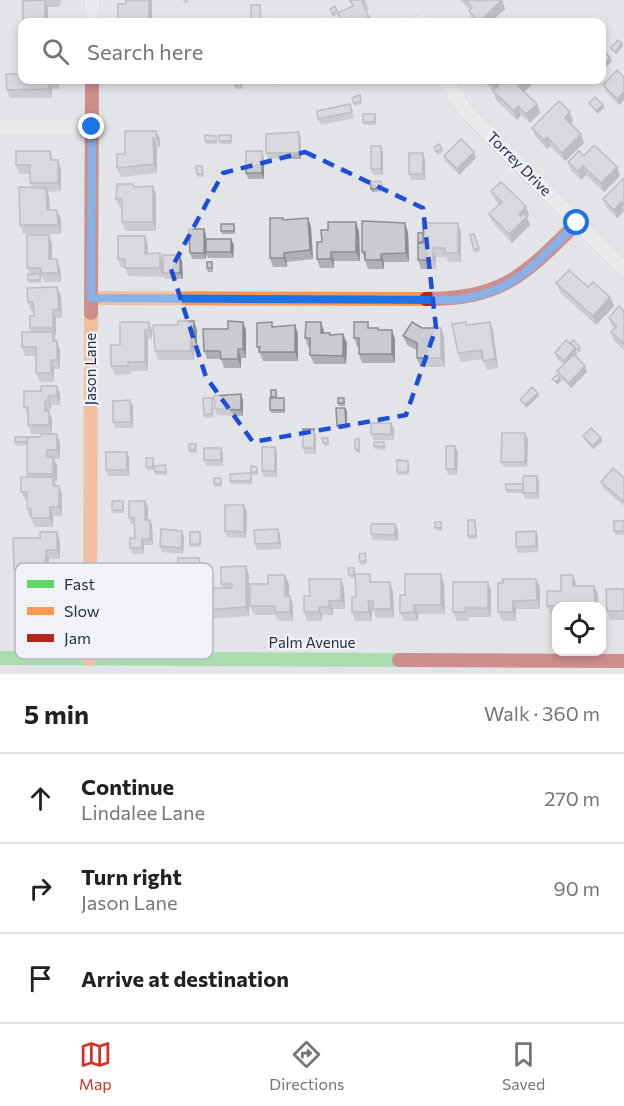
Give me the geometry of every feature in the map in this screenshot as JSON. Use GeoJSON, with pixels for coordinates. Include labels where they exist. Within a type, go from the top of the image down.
{"type":"FeatureCollection","features":[{"type":"Feature","properties":{"kind":"street"},"geometry":{"type":"LineString","coordinates":[[92,0],[92,18]]}},
{"type":"Feature","properties":{"kind":"street","name":"Jason Lane"},"geometry":{"type":"LineString","coordinates":[[90,563],[92,84]]}},
{"type":"Feature","properties":{"kind":"street","name":"Torrey Drive"},"geometry":{"type":"LineString","coordinates":[[448,84],[466,111],[624,269]]}},
{"type":"Feature","properties":{"kind":"street"},"geometry":{"type":"LineString","coordinates":[[0,127],[92,127]]}},
{"type":"Feature","properties":{"kind":"street"},"geometry":{"type":"LineString","coordinates":[[91,298],[453,300],[473,297],[502,287],[526,272],[577,223]]}},
{"type":"Feature","properties":{"kind":"street","name":"Palm Avenue"},"geometry":{"type":"LineString","coordinates":[[107,659],[240,667],[624,661]]}},
{"type":"Feature","properties":{"kind":"highlighted area"},"geometry":{"type":"Polygon","coordinates":[[[305,152],[423,208],[436,328],[406,415],[253,442],[206,377],[171,269],[223,173],[305,152]]]}},
{"type":"Feature","properties":{"kind":"building"},"geometry":{"type":"Polygon","coordinates":[[[45,0],[45,18],[23,18],[23,1],[45,0]]]}},
{"type":"Feature","properties":{"kind":"building"},"geometry":{"type":"Polygon","coordinates":[[[126,0],[149,0],[149,18],[118,18],[118,4],[126,4],[126,0]]]}},
{"type":"Feature","properties":{"kind":"building"},"geometry":{"type":"Polygon","coordinates":[[[350,0],[365,0],[362,2],[369,17],[340,18],[338,13],[353,6],[350,0]]]}},
{"type":"Feature","properties":{"kind":"building"},"geometry":{"type":"Polygon","coordinates":[[[465,0],[502,0],[483,18],[475,18],[469,11],[472,7],[465,0]]]}},
{"type":"Feature","properties":{"kind":"building"},"geometry":{"type":"Polygon","coordinates":[[[251,5],[260,5],[261,18],[251,18],[251,5]]]}},
{"type":"Feature","properties":{"kind":"building"},"geometry":{"type":"Polygon","coordinates":[[[335,6],[337,11],[332,14],[330,9],[335,6]]]}},
{"type":"Feature","properties":{"kind":"building"},"geometry":{"type":"Polygon","coordinates":[[[618,40],[622,43],[615,52],[611,48],[618,40]]]}},
{"type":"Feature","properties":{"kind":"building"},"geometry":{"type":"Polygon","coordinates":[[[617,70],[624,77],[624,92],[617,99],[603,85],[617,70]]]}},
{"type":"Feature","properties":{"kind":"building"},"geometry":{"type":"Polygon","coordinates":[[[6,74],[18,74],[18,84],[49,84],[49,89],[7,90],[6,74]]]}},
{"type":"Feature","properties":{"kind":"building"},"geometry":{"type":"Polygon","coordinates":[[[500,84],[520,84],[518,86],[537,104],[526,114],[518,106],[514,111],[493,91],[500,84]]]}},
{"type":"Feature","properties":{"kind":"building"},"geometry":{"type":"Polygon","coordinates":[[[360,95],[361,101],[354,103],[352,98],[360,95]]]}},
{"type":"Feature","properties":{"kind":"building"},"geometry":{"type":"Polygon","coordinates":[[[595,97],[603,105],[596,111],[589,103],[595,97]]]}},
{"type":"Feature","properties":{"kind":"building"},"geometry":{"type":"Polygon","coordinates":[[[559,101],[570,112],[565,118],[581,134],[562,153],[547,137],[544,140],[532,128],[559,101]]]}},
{"type":"Feature","properties":{"kind":"building"},"geometry":{"type":"Polygon","coordinates":[[[350,104],[352,112],[318,119],[317,111],[350,104]]]}},
{"type":"Feature","properties":{"kind":"building"},"geometry":{"type":"Polygon","coordinates":[[[363,114],[375,114],[375,122],[363,122],[363,114]]]}},
{"type":"Feature","properties":{"kind":"building"},"geometry":{"type":"Polygon","coordinates":[[[125,131],[156,131],[157,138],[153,138],[154,164],[117,168],[117,154],[125,154],[125,131]]]}},
{"type":"Feature","properties":{"kind":"building"},"geometry":{"type":"Polygon","coordinates":[[[299,132],[299,153],[266,153],[266,134],[299,132]]]}},
{"type":"Feature","properties":{"kind":"building"},"geometry":{"type":"Polygon","coordinates":[[[205,135],[216,136],[216,141],[205,141],[205,135]]]}},
{"type":"Feature","properties":{"kind":"building"},"geometry":{"type":"Polygon","coordinates":[[[219,135],[231,135],[231,141],[219,141],[219,135]]]}},
{"type":"Feature","properties":{"kind":"building"},"geometry":{"type":"Polygon","coordinates":[[[461,139],[474,152],[457,169],[444,156],[461,139]]]}},
{"type":"Feature","properties":{"kind":"building"},"geometry":{"type":"Polygon","coordinates":[[[439,144],[442,149],[436,152],[434,147],[439,144]]]}},
{"type":"Feature","properties":{"kind":"building"},"geometry":{"type":"Polygon","coordinates":[[[594,145],[617,167],[601,183],[583,166],[578,171],[568,162],[579,151],[584,156],[594,145]]]}},
{"type":"Feature","properties":{"kind":"building"},"geometry":{"type":"Polygon","coordinates":[[[371,146],[381,146],[381,169],[371,169],[371,146]]]}},
{"type":"Feature","properties":{"kind":"building"},"geometry":{"type":"Polygon","coordinates":[[[16,151],[50,151],[51,160],[58,160],[58,183],[30,183],[30,165],[16,165],[16,151]]]}},
{"type":"Feature","properties":{"kind":"building"},"geometry":{"type":"Polygon","coordinates":[[[246,151],[262,151],[262,173],[246,173],[246,151]]]}},
{"type":"Feature","properties":{"kind":"building"},"geometry":{"type":"Polygon","coordinates":[[[409,153],[423,153],[423,174],[409,174],[409,153]]]}},
{"type":"Feature","properties":{"kind":"building"},"geometry":{"type":"Polygon","coordinates":[[[196,166],[202,166],[203,174],[197,174],[196,166]]]}},
{"type":"Feature","properties":{"kind":"building"},"geometry":{"type":"Polygon","coordinates":[[[624,178],[624,205],[621,202],[614,210],[603,199],[624,178]]]}},
{"type":"Feature","properties":{"kind":"building"},"geometry":{"type":"Polygon","coordinates":[[[381,181],[382,188],[371,189],[370,182],[381,181]]]}},
{"type":"Feature","properties":{"kind":"building"},"geometry":{"type":"Polygon","coordinates":[[[501,182],[526,206],[519,214],[521,216],[523,213],[527,217],[509,234],[489,214],[502,202],[491,191],[501,182]]]}},
{"type":"Feature","properties":{"kind":"building"},"geometry":{"type":"Polygon","coordinates":[[[117,184],[133,184],[134,187],[153,186],[153,222],[122,222],[122,199],[116,199],[117,184]]]}},
{"type":"Feature","properties":{"kind":"building"},"geometry":{"type":"Polygon","coordinates":[[[19,187],[46,188],[47,210],[57,210],[58,225],[20,225],[19,187]]]}},
{"type":"Feature","properties":{"kind":"building"},"geometry":{"type":"Polygon","coordinates":[[[270,218],[283,218],[283,220],[308,218],[310,250],[284,253],[284,258],[270,258],[270,218]]]}},
{"type":"Feature","properties":{"kind":"building"},"geometry":{"type":"Polygon","coordinates":[[[362,221],[405,223],[406,253],[381,254],[381,260],[365,260],[365,252],[362,252],[362,221]]]}},
{"type":"Feature","properties":{"kind":"building"},"geometry":{"type":"Polygon","coordinates":[[[328,222],[356,222],[356,252],[331,252],[331,259],[317,259],[317,242],[322,242],[321,230],[328,230],[328,222]]]}},
{"type":"Feature","properties":{"kind":"building"},"geometry":{"type":"Polygon","coordinates":[[[423,223],[458,223],[458,253],[445,253],[445,248],[433,248],[433,260],[418,260],[418,243],[423,243],[423,223]]]}},
{"type":"Feature","properties":{"kind":"building"},"geometry":{"type":"Polygon","coordinates":[[[221,224],[234,224],[234,231],[221,231],[221,224]]]}},
{"type":"Feature","properties":{"kind":"building"},"geometry":{"type":"Polygon","coordinates":[[[189,229],[204,229],[204,253],[190,253],[189,229]]]}},
{"type":"Feature","properties":{"kind":"building"},"geometry":{"type":"Polygon","coordinates":[[[418,233],[423,233],[423,242],[418,242],[418,233]]]}},
{"type":"Feature","properties":{"kind":"building"},"geometry":{"type":"Polygon","coordinates":[[[474,234],[479,248],[474,250],[470,235],[474,234]]]}},
{"type":"Feature","properties":{"kind":"building"},"geometry":{"type":"Polygon","coordinates":[[[27,235],[49,235],[49,259],[57,259],[58,273],[41,273],[41,268],[27,268],[27,235]]]}},
{"type":"Feature","properties":{"kind":"building"},"geometry":{"type":"Polygon","coordinates":[[[118,236],[145,236],[145,254],[160,253],[160,268],[125,268],[125,259],[118,259],[118,236]]]}},
{"type":"Feature","properties":{"kind":"building"},"geometry":{"type":"Polygon","coordinates":[[[206,239],[231,239],[231,252],[206,252],[206,239]]]}},
{"type":"Feature","properties":{"kind":"building"},"geometry":{"type":"Polygon","coordinates":[[[163,255],[180,255],[180,273],[163,273],[163,255]]]}},
{"type":"Feature","properties":{"kind":"building"},"geometry":{"type":"Polygon","coordinates":[[[207,262],[212,262],[212,268],[207,268],[207,262]]]}},
{"type":"Feature","properties":{"kind":"building"},"geometry":{"type":"Polygon","coordinates":[[[569,270],[588,287],[593,282],[610,297],[593,316],[556,283],[569,270]]]}},
{"type":"Feature","properties":{"kind":"building"},"geometry":{"type":"Polygon","coordinates":[[[28,274],[40,274],[40,280],[28,280],[28,274]]]}},
{"type":"Feature","properties":{"kind":"building"},"geometry":{"type":"Polygon","coordinates":[[[57,287],[59,309],[53,310],[53,328],[30,328],[30,316],[34,316],[33,302],[28,302],[27,288],[57,287]]]}},
{"type":"Feature","properties":{"kind":"building"},"geometry":{"type":"Polygon","coordinates":[[[619,306],[624,311],[624,344],[611,332],[617,326],[609,318],[619,306]]]}},
{"type":"Feature","properties":{"kind":"building"},"geometry":{"type":"Polygon","coordinates":[[[178,321],[194,321],[191,351],[155,351],[153,325],[178,325],[178,321]]]}},
{"type":"Feature","properties":{"kind":"building"},"geometry":{"type":"Polygon","coordinates":[[[228,321],[243,322],[243,349],[238,349],[238,359],[221,359],[220,351],[204,351],[203,329],[228,329],[228,321]]]}},
{"type":"Feature","properties":{"kind":"building"},"geometry":{"type":"Polygon","coordinates":[[[120,322],[149,322],[149,330],[145,330],[145,362],[128,362],[128,366],[111,366],[111,345],[120,345],[120,322]]]}},
{"type":"Feature","properties":{"kind":"building"},"geometry":{"type":"Polygon","coordinates":[[[272,322],[272,327],[295,325],[295,352],[259,352],[257,323],[272,322]]]}},
{"type":"Feature","properties":{"kind":"building"},"geometry":{"type":"Polygon","coordinates":[[[306,322],[321,322],[321,333],[343,334],[343,356],[310,355],[310,338],[305,338],[306,322]]]}},
{"type":"Feature","properties":{"kind":"building"},"geometry":{"type":"Polygon","coordinates":[[[354,322],[368,322],[368,328],[392,330],[392,354],[359,354],[359,338],[354,338],[354,322]]]}},
{"type":"Feature","properties":{"kind":"building"},"geometry":{"type":"Polygon","coordinates":[[[412,322],[422,328],[441,328],[441,358],[417,358],[417,343],[403,336],[412,322]]]}},
{"type":"Feature","properties":{"kind":"building"},"geometry":{"type":"Polygon","coordinates":[[[466,322],[466,325],[490,322],[495,359],[483,361],[482,350],[458,353],[452,324],[466,322]]]}},
{"type":"Feature","properties":{"kind":"building"},"geometry":{"type":"Polygon","coordinates":[[[22,332],[53,332],[53,341],[57,341],[57,360],[51,360],[51,373],[36,373],[36,347],[22,347],[22,332]]]}},
{"type":"Feature","properties":{"kind":"building"},"geometry":{"type":"Polygon","coordinates":[[[566,340],[575,348],[564,361],[555,353],[566,340]]]}},
{"type":"Feature","properties":{"kind":"building"},"geometry":{"type":"Polygon","coordinates":[[[573,340],[580,347],[578,350],[570,343],[573,340]]]}},
{"type":"Feature","properties":{"kind":"building"},"geometry":{"type":"Polygon","coordinates":[[[574,354],[585,366],[569,383],[557,371],[574,354]]]}},
{"type":"Feature","properties":{"kind":"building"},"geometry":{"type":"Polygon","coordinates":[[[557,375],[560,378],[556,382],[552,379],[557,375]]]}},
{"type":"Feature","properties":{"kind":"building"},"geometry":{"type":"Polygon","coordinates":[[[41,386],[57,386],[57,396],[48,396],[48,401],[45,401],[45,411],[49,411],[49,425],[28,425],[28,407],[24,407],[24,391],[41,391],[41,386]]]}},
{"type":"Feature","properties":{"kind":"building"},"geometry":{"type":"Polygon","coordinates":[[[532,387],[538,393],[525,405],[520,400],[532,387]]]}},
{"type":"Feature","properties":{"kind":"building"},"geometry":{"type":"Polygon","coordinates":[[[271,390],[276,390],[276,397],[271,397],[271,390]]]}},
{"type":"Feature","properties":{"kind":"building"},"geometry":{"type":"Polygon","coordinates":[[[241,394],[241,410],[215,409],[214,396],[241,394]]]}},
{"type":"Feature","properties":{"kind":"building"},"geometry":{"type":"Polygon","coordinates":[[[203,398],[212,398],[212,414],[204,415],[203,398]]]}},
{"type":"Feature","properties":{"kind":"building"},"geometry":{"type":"Polygon","coordinates":[[[270,398],[284,398],[284,410],[270,410],[270,398]]]}},
{"type":"Feature","properties":{"kind":"building"},"geometry":{"type":"Polygon","coordinates":[[[338,398],[344,398],[344,403],[338,403],[338,398]]]}},
{"type":"Feature","properties":{"kind":"building"},"geometry":{"type":"Polygon","coordinates":[[[130,400],[131,422],[113,422],[113,401],[130,400]]]}},
{"type":"Feature","properties":{"kind":"building"},"geometry":{"type":"Polygon","coordinates":[[[336,408],[345,408],[346,426],[337,426],[336,408]]]}},
{"type":"Feature","properties":{"kind":"building"},"geometry":{"type":"Polygon","coordinates":[[[371,423],[391,423],[391,434],[371,434],[371,423]]]}},
{"type":"Feature","properties":{"kind":"building"},"geometry":{"type":"Polygon","coordinates":[[[591,428],[601,438],[592,446],[583,436],[591,428]]]}},
{"type":"Feature","properties":{"kind":"building"},"geometry":{"type":"Polygon","coordinates":[[[303,429],[314,429],[314,448],[303,448],[303,429]]]}},
{"type":"Feature","properties":{"kind":"building"},"geometry":{"type":"Polygon","coordinates":[[[502,433],[525,433],[525,462],[501,462],[502,433]]]}},
{"type":"Feature","properties":{"kind":"building"},"geometry":{"type":"Polygon","coordinates":[[[41,434],[57,434],[57,450],[47,450],[47,457],[53,457],[53,474],[27,474],[27,437],[41,437],[41,434]]]}},
{"type":"Feature","properties":{"kind":"building"},"geometry":{"type":"Polygon","coordinates":[[[15,437],[27,437],[27,442],[15,442],[15,437]]]}},
{"type":"Feature","properties":{"kind":"building"},"geometry":{"type":"Polygon","coordinates":[[[322,438],[328,438],[328,443],[323,443],[322,438]]]}},
{"type":"Feature","properties":{"kind":"building"},"geometry":{"type":"Polygon","coordinates":[[[355,439],[359,439],[359,450],[355,449],[355,439]]]}},
{"type":"Feature","properties":{"kind":"building"},"geometry":{"type":"Polygon","coordinates":[[[374,442],[384,442],[384,447],[374,446],[374,442]]]}},
{"type":"Feature","properties":{"kind":"building"},"geometry":{"type":"Polygon","coordinates":[[[189,444],[196,444],[195,450],[189,450],[189,444]]]}},
{"type":"Feature","properties":{"kind":"building"},"geometry":{"type":"Polygon","coordinates":[[[446,446],[455,446],[455,469],[446,469],[446,446]]]}},
{"type":"Feature","properties":{"kind":"building"},"geometry":{"type":"Polygon","coordinates":[[[262,447],[275,447],[275,471],[262,471],[262,447]]]}},
{"type":"Feature","properties":{"kind":"building"},"geometry":{"type":"Polygon","coordinates":[[[204,448],[221,448],[221,460],[204,460],[204,448]]]}},
{"type":"Feature","properties":{"kind":"building"},"geometry":{"type":"Polygon","coordinates":[[[106,452],[127,452],[127,470],[106,470],[106,452]]]}},
{"type":"Feature","properties":{"kind":"building"},"geometry":{"type":"Polygon","coordinates":[[[146,458],[153,458],[153,467],[146,467],[146,458]]]}},
{"type":"Feature","properties":{"kind":"building"},"geometry":{"type":"Polygon","coordinates":[[[397,460],[408,461],[408,472],[397,472],[397,460]]]}},
{"type":"Feature","properties":{"kind":"building"},"geometry":{"type":"Polygon","coordinates":[[[165,465],[166,472],[155,472],[154,466],[165,465]]]}},
{"type":"Feature","properties":{"kind":"building"},"geometry":{"type":"Polygon","coordinates":[[[251,466],[257,467],[257,472],[251,472],[251,466]]]}},
{"type":"Feature","properties":{"kind":"building"},"geometry":{"type":"Polygon","coordinates":[[[613,468],[624,478],[624,502],[601,482],[613,468]]]}},
{"type":"Feature","properties":{"kind":"building"},"geometry":{"type":"Polygon","coordinates":[[[251,473],[251,481],[230,481],[230,474],[251,473]]]}},
{"type":"Feature","properties":{"kind":"building"},"geometry":{"type":"Polygon","coordinates":[[[523,476],[537,476],[537,493],[523,493],[523,476]]]}},
{"type":"Feature","properties":{"kind":"building"},"geometry":{"type":"Polygon","coordinates":[[[21,477],[53,477],[53,486],[59,486],[59,507],[50,507],[50,518],[31,518],[31,509],[27,509],[27,492],[21,492],[21,477]]]}},
{"type":"Feature","properties":{"kind":"building"},"geometry":{"type":"Polygon","coordinates":[[[214,478],[221,478],[221,484],[214,484],[214,478]]]}},
{"type":"Feature","properties":{"kind":"building"},"geometry":{"type":"Polygon","coordinates":[[[506,484],[523,484],[523,490],[506,490],[506,484]]]}},
{"type":"Feature","properties":{"kind":"building"},"geometry":{"type":"Polygon","coordinates":[[[112,501],[123,501],[123,510],[112,510],[112,501]]]}},
{"type":"Feature","properties":{"kind":"building"},"geometry":{"type":"Polygon","coordinates":[[[129,501],[145,501],[145,520],[150,520],[150,539],[142,539],[142,548],[130,548],[130,538],[135,538],[134,518],[129,518],[129,501]]]}},
{"type":"Feature","properties":{"kind":"building"},"geometry":{"type":"Polygon","coordinates":[[[225,505],[244,505],[244,532],[225,531],[225,505]]]}},
{"type":"Feature","properties":{"kind":"building"},"geometry":{"type":"Polygon","coordinates":[[[468,520],[475,520],[476,536],[468,536],[468,520]]]}},
{"type":"Feature","properties":{"kind":"building"},"geometry":{"type":"Polygon","coordinates":[[[614,521],[624,521],[624,531],[614,531],[614,521]]]}},
{"type":"Feature","properties":{"kind":"building"},"geometry":{"type":"Polygon","coordinates":[[[435,522],[441,522],[441,528],[435,527],[435,522]]]}},
{"type":"Feature","properties":{"kind":"building"},"geometry":{"type":"Polygon","coordinates":[[[371,524],[395,524],[395,535],[371,534],[371,524]]]}},
{"type":"Feature","properties":{"kind":"building"},"geometry":{"type":"Polygon","coordinates":[[[161,529],[182,531],[181,548],[160,546],[161,529]]]}},
{"type":"Feature","properties":{"kind":"building"},"geometry":{"type":"Polygon","coordinates":[[[278,529],[279,543],[255,544],[254,530],[278,529]]]}},
{"type":"Feature","properties":{"kind":"building"},"geometry":{"type":"Polygon","coordinates":[[[536,531],[536,546],[516,547],[516,532],[536,531]]]}},
{"type":"Feature","properties":{"kind":"building"},"geometry":{"type":"Polygon","coordinates":[[[40,532],[57,532],[57,550],[46,550],[45,563],[15,563],[14,569],[13,538],[40,538],[40,532]]]}},
{"type":"Feature","properties":{"kind":"building"},"geometry":{"type":"Polygon","coordinates":[[[190,532],[200,532],[200,544],[190,544],[190,532]]]}},
{"type":"Feature","properties":{"kind":"building"},"geometry":{"type":"Polygon","coordinates":[[[365,553],[366,561],[360,562],[359,554],[365,553]]]}},
{"type":"Feature","properties":{"kind":"building"},"geometry":{"type":"Polygon","coordinates":[[[178,558],[199,558],[199,563],[178,563],[178,558]]]}},
{"type":"Feature","properties":{"kind":"building"},"geometry":{"type":"Polygon","coordinates":[[[246,566],[246,607],[213,609],[213,588],[232,588],[232,584],[221,584],[221,567],[246,566]]]}},
{"type":"Feature","properties":{"kind":"building"},"geometry":{"type":"Polygon","coordinates":[[[348,568],[354,568],[354,575],[349,575],[348,568]]]}},
{"type":"Feature","properties":{"kind":"building"},"geometry":{"type":"Polygon","coordinates":[[[355,574],[370,574],[370,582],[390,582],[391,609],[373,609],[373,601],[368,601],[369,612],[352,612],[352,597],[356,597],[355,574]]]}},
{"type":"Feature","properties":{"kind":"building"},"geometry":{"type":"Polygon","coordinates":[[[405,574],[441,574],[441,605],[414,605],[414,612],[400,613],[400,595],[405,595],[405,574]]]}},
{"type":"Feature","properties":{"kind":"building"},"geometry":{"type":"Polygon","coordinates":[[[268,575],[285,575],[285,596],[290,596],[290,612],[275,612],[275,606],[250,606],[250,584],[268,584],[268,575]]]}},
{"type":"Feature","properties":{"kind":"building"},"geometry":{"type":"Polygon","coordinates":[[[561,575],[573,575],[573,586],[594,586],[595,602],[552,602],[552,606],[547,606],[547,591],[561,591],[561,575]]]}},
{"type":"Feature","properties":{"kind":"building"},"geometry":{"type":"Polygon","coordinates":[[[309,579],[341,579],[341,600],[329,601],[329,607],[319,607],[319,612],[304,612],[304,596],[310,596],[309,579]]]}},
{"type":"Feature","properties":{"kind":"building"},"geometry":{"type":"Polygon","coordinates":[[[503,579],[536,579],[537,600],[513,601],[513,612],[498,612],[498,583],[503,583],[503,579]]]}},
{"type":"Feature","properties":{"kind":"building"},"geometry":{"type":"Polygon","coordinates":[[[453,582],[488,582],[488,608],[465,608],[465,612],[453,612],[453,582]]]}},
{"type":"Feature","properties":{"kind":"building"},"geometry":{"type":"Polygon","coordinates":[[[606,589],[624,589],[624,611],[607,611],[606,589]]]}},
{"type":"Feature","properties":{"kind":"traffic: fast"},"geometry":{"type":"LineString","coordinates":[[0,658],[15,658]]}},
{"type":"Feature","properties":{"kind":"traffic: fast"},"geometry":{"type":"LineString","coordinates":[[200,659],[399,660]]}},
{"type":"Feature","properties":{"kind":"traffic: slow"},"geometry":{"type":"LineString","coordinates":[[91,298],[426,299]]}},
{"type":"Feature","properties":{"kind":"traffic: slow"},"geometry":{"type":"LineString","coordinates":[[90,563],[91,313]]}},
{"type":"Feature","properties":{"kind":"traffic: jam"},"geometry":{"type":"LineString","coordinates":[[91,313],[92,84]]}},
{"type":"Feature","properties":{"kind":"traffic: jam"},"geometry":{"type":"LineString","coordinates":[[426,299],[475,294],[511,280],[527,269],[577,223]]}},
{"type":"Feature","properties":{"kind":"traffic: jam"},"geometry":{"type":"LineString","coordinates":[[399,660],[624,661]]}},
{"type":"Feature","properties":{"kind":"route"},"geometry":{"type":"LineString","coordinates":[[92,127],[91,298],[453,300],[473,297],[493,292],[511,283],[526,272],[577,223]]}}]}
